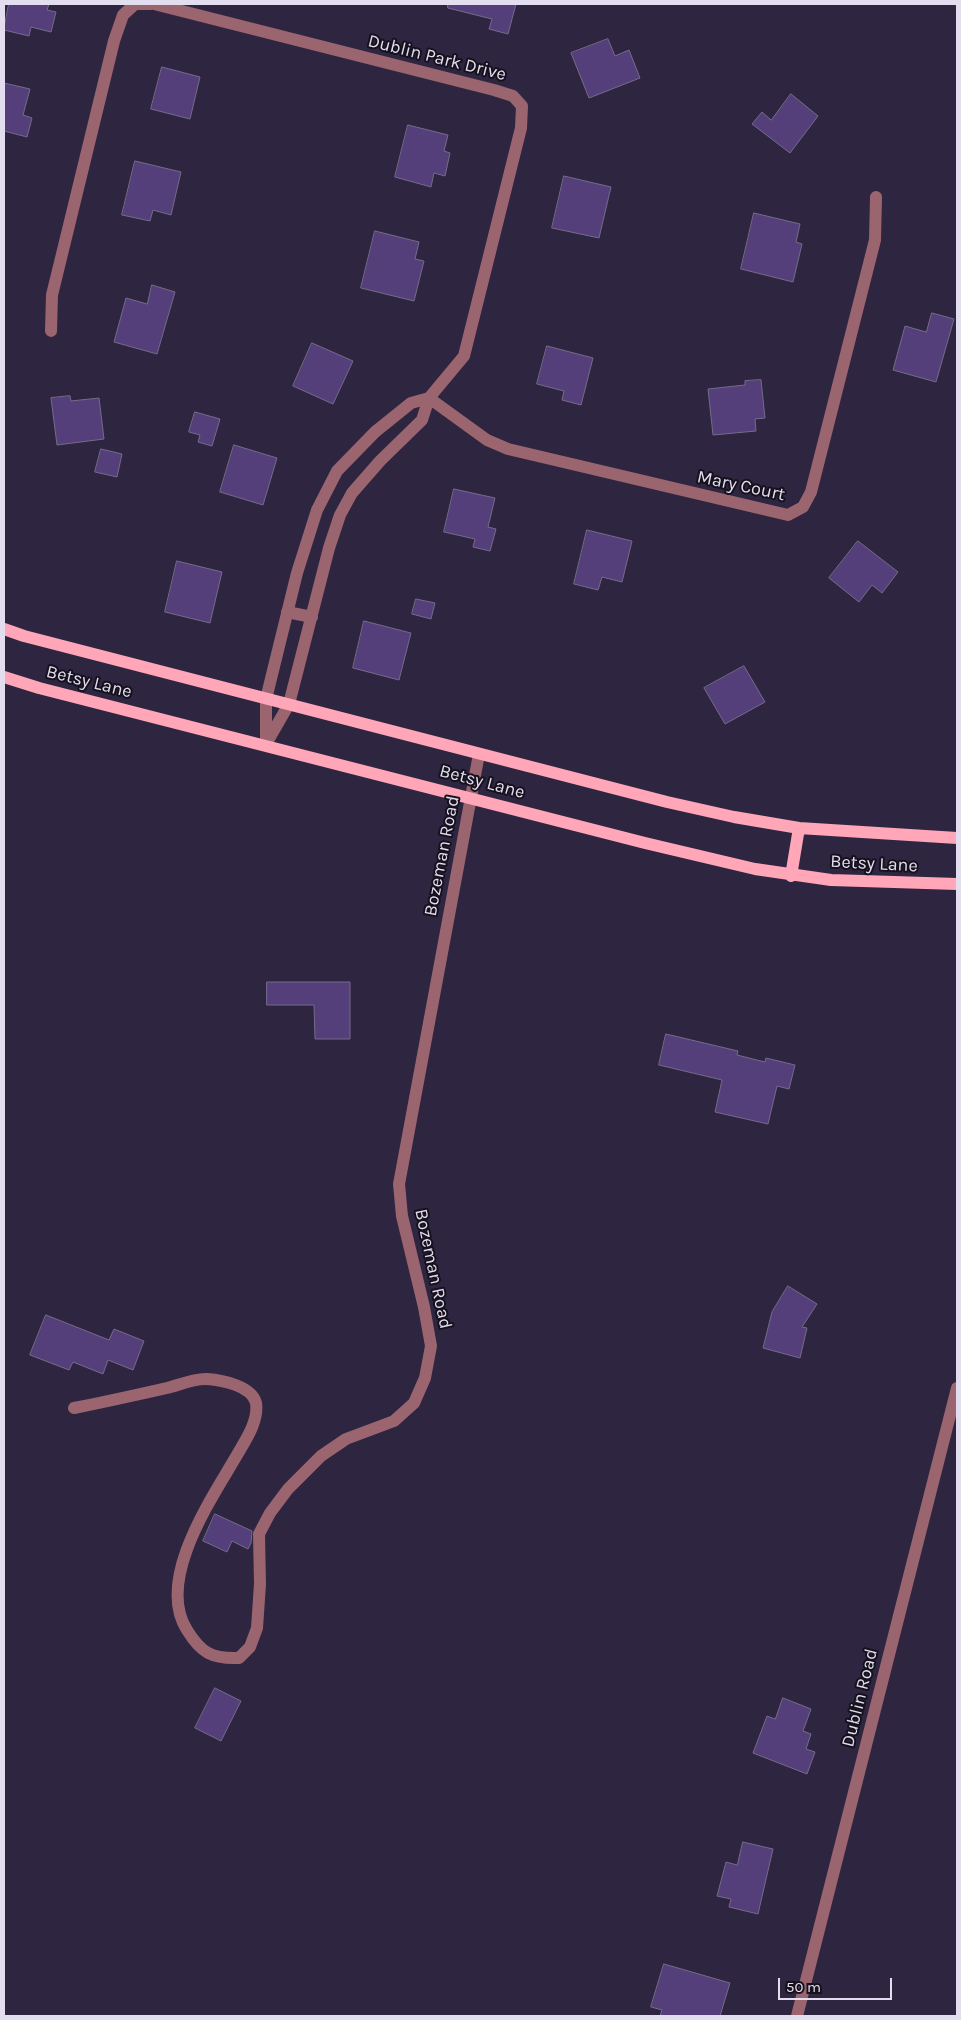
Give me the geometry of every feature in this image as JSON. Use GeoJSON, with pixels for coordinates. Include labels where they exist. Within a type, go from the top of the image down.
{"type":"FeatureCollection","features":[{"type":"Feature","properties":{"kind":"main road","name":"Betsy Lane"},"geometry":{"type":"LineString","coordinates":[[4,629],[24,636],[266,699],[677,804],[799,828],[957,838]]}},
{"type":"Feature","properties":{"kind":"main road","name":"Betsy Lane"},"geometry":{"type":"LineString","coordinates":[[4,677],[39,688],[266,744],[645,843],[755,869],[791,876],[831,880],[957,884]]}},
{"type":"Feature","properties":{"kind":"main road"},"geometry":{"type":"LineString","coordinates":[[791,876],[799,828]]}},
{"type":"Feature","properties":{"kind":"street","name":"Dublin Park Drive"},"geometry":{"type":"LineString","coordinates":[[51,331],[52,295],[114,41],[123,15],[135,4],[152,4],[494,90],[513,96],[522,106],[520,128],[464,356],[429,398],[422,420],[380,461],[352,493],[340,515],[329,548],[289,704],[266,744]]}},
{"type":"Feature","properties":{"kind":"street","name":"Mary Court"},"geometry":{"type":"LineString","coordinates":[[429,398],[487,440],[508,449],[788,515],[803,507],[811,492],[875,240],[876,197]]}},
{"type":"Feature","properties":{"kind":"street","name":"Dublin Park Drive"},"geometry":{"type":"LineString","coordinates":[[266,744],[266,699],[297,573],[317,510],[337,471],[374,432],[411,403],[429,398]]}},
{"type":"Feature","properties":{"kind":"street"},"geometry":{"type":"LineString","coordinates":[[328,488],[348,501]]}},
{"type":"Feature","properties":{"kind":"street"},"geometry":{"type":"LineString","coordinates":[[287,612],[312,617]]}},
{"type":"Feature","properties":{"kind":"street","name":"Bozeman Road"},"geometry":{"type":"LineString","coordinates":[[74,1408],[109,1402],[206,1379],[228,1382],[248,1391],[256,1402],[254,1420],[247,1438],[198,1522],[180,1570],[178,1598],[182,1622],[196,1644],[221,1659],[239,1658],[250,1647],[257,1628],[260,1584],[259,1534],[270,1513],[288,1489],[321,1456],[346,1439],[394,1421],[414,1403],[425,1378],[431,1346],[424,1307],[402,1216],[399,1184],[479,754]]}},
{"type":"Feature","properties":{"kind":"street","name":"Dublin Road"},"geometry":{"type":"LineString","coordinates":[[797,2016],[957,1388]]}},
{"type":"Feature","properties":{"kind":"building"},"geometry":{"type":"Polygon","coordinates":[[[9,4],[49,4],[47,10],[56,12],[51,32],[31,27],[29,36],[4,30],[9,4]]]}},
{"type":"Feature","properties":{"kind":"building"},"geometry":{"type":"Polygon","coordinates":[[[448,4],[516,4],[508,34],[489,29],[492,19],[448,8],[448,4]]]}},
{"type":"Feature","properties":{"kind":"building"},"geometry":{"type":"Polygon","coordinates":[[[608,39],[615,56],[629,50],[640,78],[589,98],[571,53],[608,39]]]}},
{"type":"Feature","properties":{"kind":"building"},"geometry":{"type":"Polygon","coordinates":[[[162,67],[200,77],[190,119],[151,109],[162,67]]]}},
{"type":"Feature","properties":{"kind":"building"},"geometry":{"type":"Polygon","coordinates":[[[4,83],[30,89],[23,115],[32,118],[27,137],[4,131],[4,83]]]}},
{"type":"Feature","properties":{"kind":"building"},"geometry":{"type":"Polygon","coordinates":[[[791,94],[818,116],[790,153],[752,124],[762,112],[771,120],[791,94]]]}},
{"type":"Feature","properties":{"kind":"building"},"geometry":{"type":"Polygon","coordinates":[[[408,125],[448,135],[444,151],[450,153],[445,176],[434,173],[431,187],[395,177],[408,125]]]}},
{"type":"Feature","properties":{"kind":"building"},"geometry":{"type":"Polygon","coordinates":[[[135,161],[181,172],[171,215],[153,210],[150,221],[122,215],[135,161]]]}},
{"type":"Feature","properties":{"kind":"building"},"geometry":{"type":"Polygon","coordinates":[[[564,176],[611,187],[599,238],[552,228],[564,176]]]}},
{"type":"Feature","properties":{"kind":"building"},"geometry":{"type":"Polygon","coordinates":[[[754,213],[800,224],[796,242],[802,244],[793,282],[741,269],[754,213]]]}},
{"type":"Feature","properties":{"kind":"building"},"geometry":{"type":"Polygon","coordinates":[[[375,231],[419,242],[415,259],[424,261],[414,301],[361,288],[375,231]]]}},
{"type":"Feature","properties":{"kind":"building"},"geometry":{"type":"Polygon","coordinates":[[[152,285],[175,292],[157,354],[114,342],[126,298],[147,304],[152,285]]]}},
{"type":"Feature","properties":{"kind":"building"},"geometry":{"type":"Polygon","coordinates":[[[932,313],[954,319],[936,382],[893,370],[905,326],[926,332],[932,313]]]}},
{"type":"Feature","properties":{"kind":"building"},"geometry":{"type":"Polygon","coordinates":[[[312,343],[353,361],[333,404],[293,386],[312,343]]]}},
{"type":"Feature","properties":{"kind":"building"},"geometry":{"type":"Polygon","coordinates":[[[547,346],[593,358],[581,405],[562,400],[564,391],[537,384],[547,346]]]}},
{"type":"Feature","properties":{"kind":"building"},"geometry":{"type":"Polygon","coordinates":[[[761,380],[765,418],[755,419],[756,431],[713,435],[708,389],[745,385],[745,381],[761,380]]]}},
{"type":"Feature","properties":{"kind":"building"},"geometry":{"type":"Polygon","coordinates":[[[70,396],[71,401],[99,398],[104,439],[57,445],[51,398],[70,396]]]}},
{"type":"Feature","properties":{"kind":"building"},"geometry":{"type":"Polygon","coordinates":[[[195,412],[220,419],[212,446],[198,442],[200,435],[189,432],[195,412]]]}},
{"type":"Feature","properties":{"kind":"building"},"geometry":{"type":"Polygon","coordinates":[[[234,445],[277,458],[263,505],[220,492],[234,445]]]}},
{"type":"Feature","properties":{"kind":"building"},"geometry":{"type":"Polygon","coordinates":[[[101,449],[122,454],[117,477],[95,472],[101,449]]]}},
{"type":"Feature","properties":{"kind":"building"},"geometry":{"type":"Polygon","coordinates":[[[454,489],[495,498],[488,527],[496,529],[490,551],[473,547],[475,539],[444,532],[454,489]]]}},
{"type":"Feature","properties":{"kind":"building"},"geometry":{"type":"Polygon","coordinates":[[[587,530],[632,541],[622,582],[602,577],[598,590],[574,584],[587,530]]]}},
{"type":"Feature","properties":{"kind":"building"},"geometry":{"type":"Polygon","coordinates":[[[858,541],[898,572],[882,593],[872,585],[859,602],[829,578],[858,541]]]}},
{"type":"Feature","properties":{"kind":"building"},"geometry":{"type":"Polygon","coordinates":[[[177,561],[222,572],[210,623],[165,612],[177,561]]]}},
{"type":"Feature","properties":{"kind":"building"},"geometry":{"type":"Polygon","coordinates":[[[416,599],[435,603],[431,619],[412,614],[416,599]]]}},
{"type":"Feature","properties":{"kind":"building"},"geometry":{"type":"Polygon","coordinates":[[[364,621],[411,633],[399,680],[353,668],[364,621]]]}},
{"type":"Feature","properties":{"kind":"building"},"geometry":{"type":"Polygon","coordinates":[[[744,666],[765,702],[725,724],[704,688],[744,666]]]}},
{"type":"Feature","properties":{"kind":"building"},"geometry":{"type":"Polygon","coordinates":[[[267,982],[350,982],[350,1039],[315,1039],[314,1005],[267,1005],[267,982]]]}},
{"type":"Feature","properties":{"kind":"building"},"geometry":{"type":"Polygon","coordinates":[[[666,1034],[738,1051],[737,1055],[765,1062],[766,1058],[795,1065],[789,1089],[777,1086],[768,1124],[715,1112],[722,1080],[659,1065],[666,1034]]]}},
{"type":"Feature","properties":{"kind":"building"},"geometry":{"type":"Polygon","coordinates":[[[788,1286],[817,1304],[802,1327],[807,1328],[800,1358],[763,1348],[772,1312],[788,1286]]]}},
{"type":"Feature","properties":{"kind":"building"},"geometry":{"type":"Polygon","coordinates":[[[46,1315],[109,1340],[114,1329],[144,1341],[133,1370],[108,1360],[103,1374],[73,1362],[69,1370],[30,1355],[46,1315]]]}},
{"type":"Feature","properties":{"kind":"building"},"geometry":{"type":"Polygon","coordinates":[[[215,1514],[252,1531],[251,1543],[248,1549],[232,1541],[227,1552],[203,1541],[215,1514]]]}},
{"type":"Feature","properties":{"kind":"building"},"geometry":{"type":"Polygon","coordinates":[[[215,1688],[241,1701],[221,1741],[195,1728],[215,1688]]]}},
{"type":"Feature","properties":{"kind":"building"},"geometry":{"type":"Polygon","coordinates":[[[783,1698],[811,1709],[803,1731],[811,1734],[806,1749],[815,1752],[807,1774],[753,1753],[767,1716],[775,1719],[783,1698]]]}},
{"type":"Feature","properties":{"kind":"building"},"geometry":{"type":"Polygon","coordinates":[[[743,1842],[773,1849],[758,1914],[729,1907],[731,1899],[717,1896],[726,1862],[737,1865],[743,1842]]]}},
{"type":"Feature","properties":{"kind":"building"},"geometry":{"type":"Polygon","coordinates":[[[664,1964],[730,1983],[720,2016],[660,2016],[662,2010],[651,2007],[664,1964]]]}}]}
